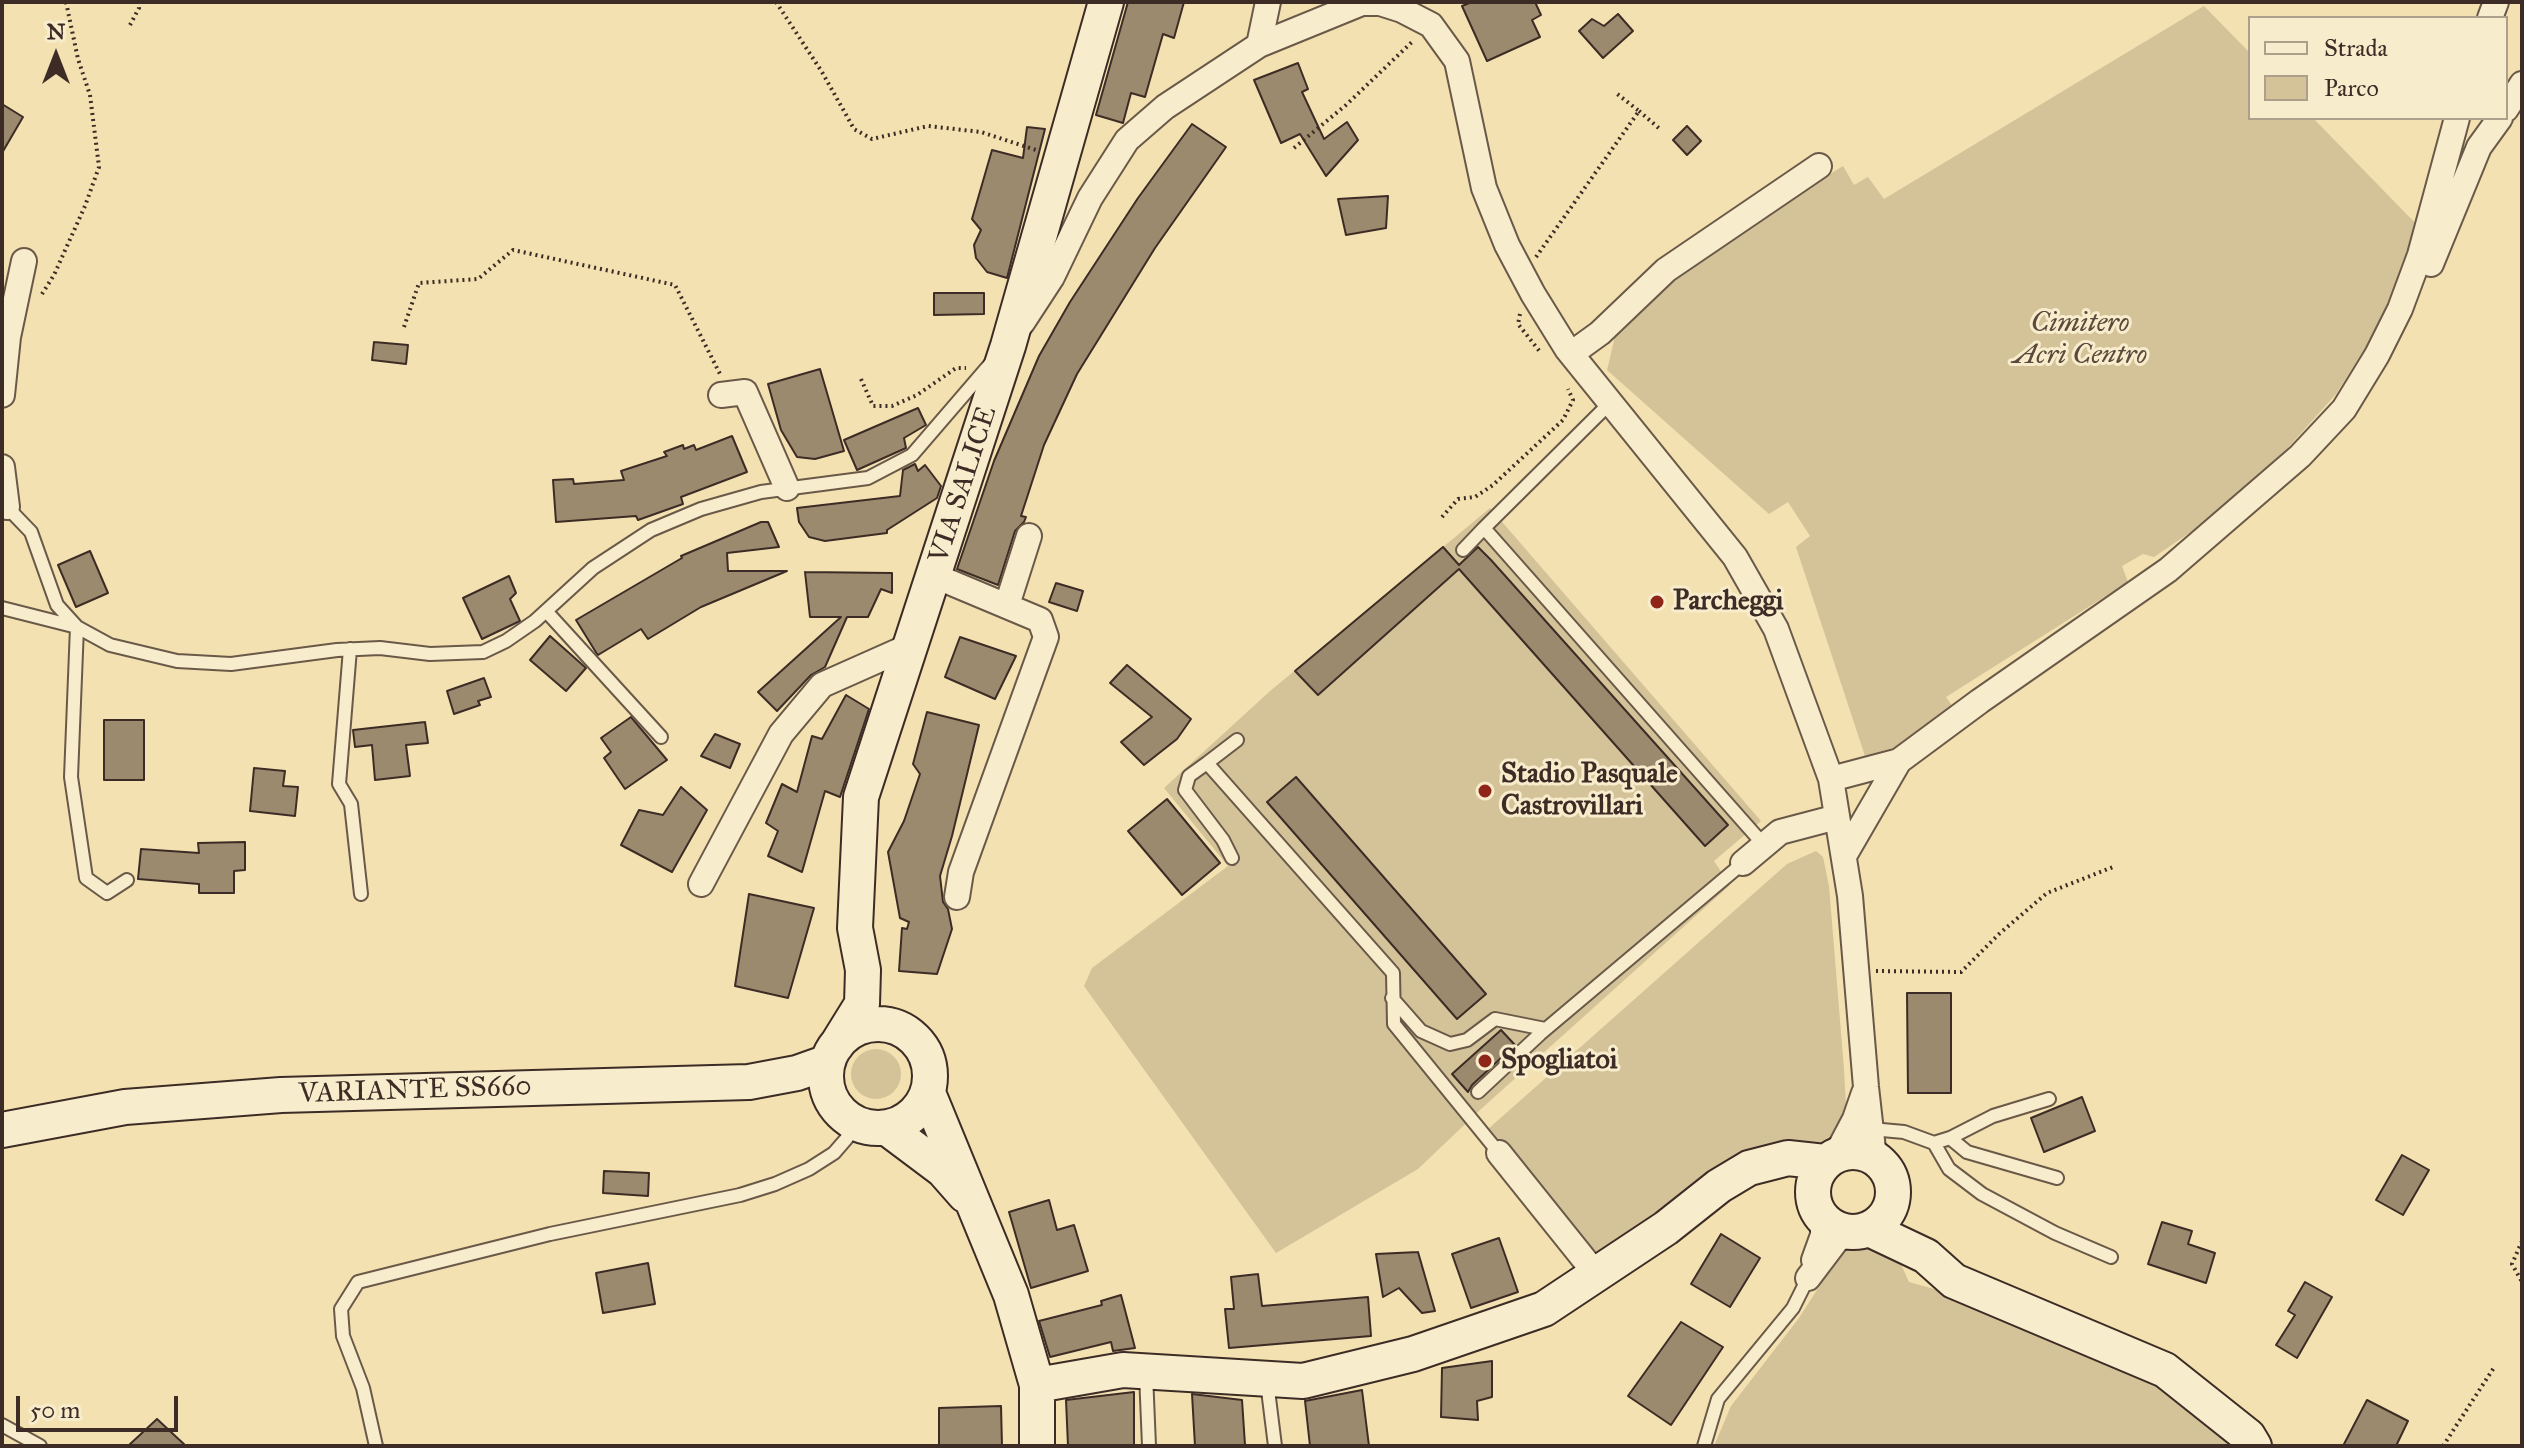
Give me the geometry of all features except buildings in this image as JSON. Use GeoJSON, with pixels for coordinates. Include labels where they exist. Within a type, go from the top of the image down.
{"type":"FeatureCollection","features":[{"type":"Feature","properties":{"kind":"main road","name":"VIA SALICE"},"geometry":{"type":"LineString","coordinates":[[863,970],[855,928],[861,797],[935,576],[996,357],[1061,158],[1106,2]]}},
{"type":"Feature","properties":{"kind":"main road"},"geometry":{"type":"LineString","coordinates":[[863,970],[891,1025]]}},
{"type":"Feature","properties":{"kind":"main road"},"geometry":{"type":"LineString","coordinates":[[843,1114],[827,1086],[832,1054],[862,1004],[863,970]]}},
{"type":"Feature","properties":{"kind":"main road"},"geometry":{"type":"LineString","coordinates":[[749,1082],[804,1095],[867,1128],[887,1128],[912,1116],[922,1106],[931,1078],[924,1051],[916,1039],[891,1025],[875,1024],[860,1027],[846,1035],[832,1054]]}},
{"type":"Feature","properties":{"kind":"main road","name":"VARIANTE SS660"},"geometry":{"type":"LineString","coordinates":[[2,1130],[125,1107],[281,1095],[749,1082],[797,1073],[832,1054]]}},
{"type":"Feature","properties":{"kind":"main road"},"geometry":{"type":"LineString","coordinates":[[928,1093],[1011,1295],[1037,1385],[1037,1446]]}},
{"type":"Feature","properties":{"kind":"main road"},"geometry":{"type":"LineString","coordinates":[[887,1128],[943,1170],[976,1206]]}},
{"type":"Feature","properties":{"kind":"main road"},"geometry":{"type":"LineString","coordinates":[[1037,1385],[1123,1370],[1303,1381],[1413,1354],[1544,1309],[1749,1168],[1785,1173],[1825,1167],[1849,1151],[1872,1143],[1891,1179],[1904,1220],[1926,1256],[1954,1281],[2165,1370],[2248,1436],[2254,1446]]}},
{"type":"Feature","properties":{"kind":"main road"},"geometry":{"type":"LineString","coordinates":[[1825,1167],[1812,1196],[1847,1227],[1926,1256]]}},
{"type":"Feature","properties":{"kind":"main road"},"geometry":{"type":"LineString","coordinates":[[1847,1227],[1886,1215],[1893,1193]]}},
{"type":"Feature","properties":{"kind":"street"},"geometry":{"type":"LineString","coordinates":[[1259,45],[1268,2]]}},
{"type":"Feature","properties":{"kind":"street"},"geometry":{"type":"LineString","coordinates":[[996,357],[1052,277],[1090,198],[1127,140],[1165,107],[1259,45],[1362,3],[1380,2],[1431,25],[1457,61],[1484,188],[1507,245],[1537,299],[1561,359],[1610,403],[1735,557],[1776,629],[1804,699],[1831,779],[1844,856],[1858,970],[1872,1143]]}},
{"type":"Feature","properties":{"kind":"street"},"geometry":{"type":"LineString","coordinates":[[1831,779],[1899,761],[2168,570],[2300,456],[2344,409],[2377,355],[2400,309],[2420,255],[2456,120]]}},
{"type":"Feature","properties":{"kind":"street"},"geometry":{"type":"LineString","coordinates":[[2400,309],[2430,267],[2479,147],[2499,120]]}},
{"type":"Feature","properties":{"kind":"street"},"geometry":{"type":"LineString","coordinates":[[1561,359],[1600,333],[1666,270],[1819,166]]}},
{"type":"Feature","properties":{"kind":"street"},"geometry":{"type":"LineString","coordinates":[[2,395],[8,337],[24,261]]}},
{"type":"Feature","properties":{"kind":"street"},"geometry":{"type":"LineString","coordinates":[[726,394],[745,392],[787,488]]}},
{"type":"Feature","properties":{"kind":"street"},"geometry":{"type":"LineString","coordinates":[[2,467],[5,505]]}},
{"type":"Feature","properties":{"kind":"street"},"geometry":{"type":"LineString","coordinates":[[1007,605],[1029,536]]}},
{"type":"Feature","properties":{"kind":"street"},"geometry":{"type":"LineString","coordinates":[[935,576],[1040,620],[1046,637],[961,872],[957,897]]}},
{"type":"Feature","properties":{"kind":"street"},"geometry":{"type":"LineString","coordinates":[[701,884],[781,734],[822,685],[912,645]]}},
{"type":"Feature","properties":{"kind":"street"},"geometry":{"type":"LineString","coordinates":[[1844,856],[1899,761]]}},
{"type":"Feature","properties":{"kind":"street"},"geometry":{"type":"LineString","coordinates":[[1743,863],[1780,832],[1837,817]]}},
{"type":"Feature","properties":{"kind":"street"},"geometry":{"type":"LineString","coordinates":[[1825,1167],[1855,1119],[1866,1087]]}},
{"type":"Feature","properties":{"kind":"street"},"geometry":{"type":"LineString","coordinates":[[1499,1153],[1596,1274]]}},
{"type":"Feature","properties":{"kind":"street"},"geometry":{"type":"LineString","coordinates":[[1808,1278],[1823,1235],[1847,1227]]}},
{"type":"Feature","properties":{"kind":"lane"},"geometry":{"type":"LineString","coordinates":[[2,608],[77,627],[110,645],[177,661],[231,664],[380,648],[430,654],[483,652],[506,641],[546,611],[593,568],[651,530],[701,509],[761,492],[868,478],[912,455],[996,357]]}},
{"type":"Feature","properties":{"kind":"lane"},"geometry":{"type":"LineString","coordinates":[[1463,550],[1610,403]]}},
{"type":"Feature","properties":{"kind":"lane"},"geometry":{"type":"LineString","coordinates":[[5,505],[31,532],[57,605],[77,627],[71,777],[86,878],[107,893],[127,880]]}},
{"type":"Feature","properties":{"kind":"lane"},"geometry":{"type":"LineString","coordinates":[[1484,528],[1764,845]]}},
{"type":"Feature","properties":{"kind":"lane"},"geometry":{"type":"LineString","coordinates":[[546,611],[661,737]]}},
{"type":"Feature","properties":{"kind":"lane"},"geometry":{"type":"LineString","coordinates":[[350,649],[339,784],[351,804],[361,894]]}},
{"type":"Feature","properties":{"kind":"lane"},"geometry":{"type":"LineString","coordinates":[[1232,858],[1223,840],[1185,790],[1189,776],[1237,740]]}},
{"type":"Feature","properties":{"kind":"lane"},"geometry":{"type":"LineString","coordinates":[[1207,763],[1393,973],[1394,1024],[1499,1153]]}},
{"type":"Feature","properties":{"kind":"lane"},"geometry":{"type":"LineString","coordinates":[[1478,1092],[1545,1029],[1743,863]]}},
{"type":"Feature","properties":{"kind":"lane"},"geometry":{"type":"LineString","coordinates":[[1392,998],[1421,1031],[1450,1044],[1467,1040],[1495,1019],[1545,1029]]}},
{"type":"Feature","properties":{"kind":"lane"},"geometry":{"type":"LineString","coordinates":[[1872,1143],[1904,1132],[1934,1143],[1993,1116],[2049,1099]]}},
{"type":"Feature","properties":{"kind":"lane"},"geometry":{"type":"LineString","coordinates":[[376,1446],[363,1388],[343,1336],[341,1309],[358,1282],[550,1234],[740,1195],[775,1184],[809,1169],[834,1153],[847,1138],[843,1114]]}},
{"type":"Feature","properties":{"kind":"lane"},"geometry":{"type":"LineString","coordinates":[[1950,1138],[1967,1152],[2057,1178]]}},
{"type":"Feature","properties":{"kind":"lane"},"geometry":{"type":"LineString","coordinates":[[1934,1143],[1949,1169],[1982,1194],[2055,1233],[2111,1257]]}},
{"type":"Feature","properties":{"kind":"lane"},"geometry":{"type":"LineString","coordinates":[[1704,1446],[1718,1399],[1793,1308],[1808,1278]]}},
{"type":"Feature","properties":{"kind":"lane"},"geometry":{"type":"LineString","coordinates":[[1146,1371],[1149,1446]]}},
{"type":"Feature","properties":{"kind":"lane"},"geometry":{"type":"LineString","coordinates":[[1267,1378],[1275,1446]]}},
{"type":"Feature","properties":{"kind":"lane"},"geometry":{"type":"LineString","coordinates":[[2,1425],[40,1446]]}},
{"type":"Feature","properties":{"kind":"path"},"geometry":{"type":"LineString","coordinates":[[38,2],[49,2]]}},
{"type":"Feature","properties":{"kind":"path"},"geometry":{"type":"LineString","coordinates":[[38,299],[60,262],[99,167],[90,95],[78,59],[66,2]]}},
{"type":"Feature","properties":{"kind":"path"},"geometry":{"type":"LineString","coordinates":[[130,25],[139,8],[138,2]]}},
{"type":"Feature","properties":{"kind":"path"},"geometry":{"type":"LineString","coordinates":[[776,2],[822,72],[854,129],[872,139],[928,126],[981,132],[1061,158]]}},
{"type":"Feature","properties":{"kind":"path"},"geometry":{"type":"LineString","coordinates":[[1294,148],[1346,105],[1431,25]]}},
{"type":"Feature","properties":{"kind":"path"},"geometry":{"type":"LineString","coordinates":[[1616,93],[1661,130]]}},
{"type":"Feature","properties":{"kind":"path"},"geometry":{"type":"LineString","coordinates":[[1523,275],[1639,111]]}},
{"type":"Feature","properties":{"kind":"path"},"geometry":{"type":"LineString","coordinates":[[404,327],[419,283],[478,279],[513,250],[675,285],[726,394]]}},
{"type":"Feature","properties":{"kind":"path"},"geometry":{"type":"LineString","coordinates":[[1537,299],[1520,313],[1518,324],[1561,359]]}},
{"type":"Feature","properties":{"kind":"path"},"geometry":{"type":"LineString","coordinates":[[861,379],[873,406],[892,406],[917,395],[956,368],[996,357]]}},
{"type":"Feature","properties":{"kind":"path"},"geometry":{"type":"LineString","coordinates":[[1442,517],[1458,499],[1475,497],[1493,485],[1563,420],[1573,400],[1566,385]]}},
{"type":"Feature","properties":{"kind":"path"},"geometry":{"type":"LineString","coordinates":[[1858,970],[1961,972],[2047,893],[2113,867]]}},
{"type":"Feature","properties":{"kind":"path"},"geometry":{"type":"LineString","coordinates":[[2522,1241],[2512,1264],[2522,1282]]}},
{"type":"Feature","properties":{"kind":"path"},"geometry":{"type":"LineString","coordinates":[[2443,1446],[2495,1366]]}},
{"type":"Feature","properties":{"kind":"green space","name":"Cimitero Acri Centro"},"geometry":{"type":"Polygon","coordinates":[[[2204,6],[2248,51],[2248,120],[2315,120],[2419,227],[2394,302],[2336,394],[2277,460],[2220,512],[2154,557],[2143,554],[2122,566],[2128,582],[1946,697],[1953,707],[1903,745],[1865,756],[1796,547],[1810,536],[1788,502],[1769,514],[1607,370],[1618,324],[1693,260],[1843,166],[1854,185],[1868,177],[1884,199],[2204,6]]]}},
{"type":"Feature","properties":{"kind":"green space"},"geometry":{"type":"Polygon","coordinates":[[[1490,508],[1761,821],[1714,861],[1730,885],[1418,1169],[1276,1253],[1084,986],[1092,968],[1228,866],[1164,788],[1269,692],[1490,508]]]}},
{"type":"Feature","properties":{"kind":"green space"},"geometry":{"type":"Polygon","coordinates":[[[1816,851],[1823,857],[1829,886],[1844,1069],[1844,1120],[1826,1144],[1604,1257],[1578,1239],[1494,1143],[1487,1130],[1787,864],[1816,851]]]}},
{"type":"Feature","properties":{"kind":"green space"},"geometry":{"type":"Polygon","coordinates":[[[876,1049],[894,1056],[901,1074],[894,1092],[876,1099],[858,1092],[851,1074],[858,1056],[876,1049]]]}},
{"type":"Feature","properties":{"kind":"green space"},"geometry":{"type":"Polygon","coordinates":[[[1862,1236],[1900,1262],[1909,1282],[1959,1296],[2144,1375],[2241,1446],[1714,1446],[1731,1406],[1799,1318],[1847,1243],[1862,1236]]]}},
{"type":"Feature","properties":{"kind":"place","name":"Parcheggi"},"geometry":{"type":"Point","coordinates":[1657,602]}},
{"type":"Feature","properties":{"kind":"place","name":"Stadio Pasquale Castrovillari"},"geometry":{"type":"Point","coordinates":[1485,791]}},
{"type":"Feature","properties":{"kind":"place","name":"Spogliatoi"},"geometry":{"type":"Point","coordinates":[1485,1061]}}]}
